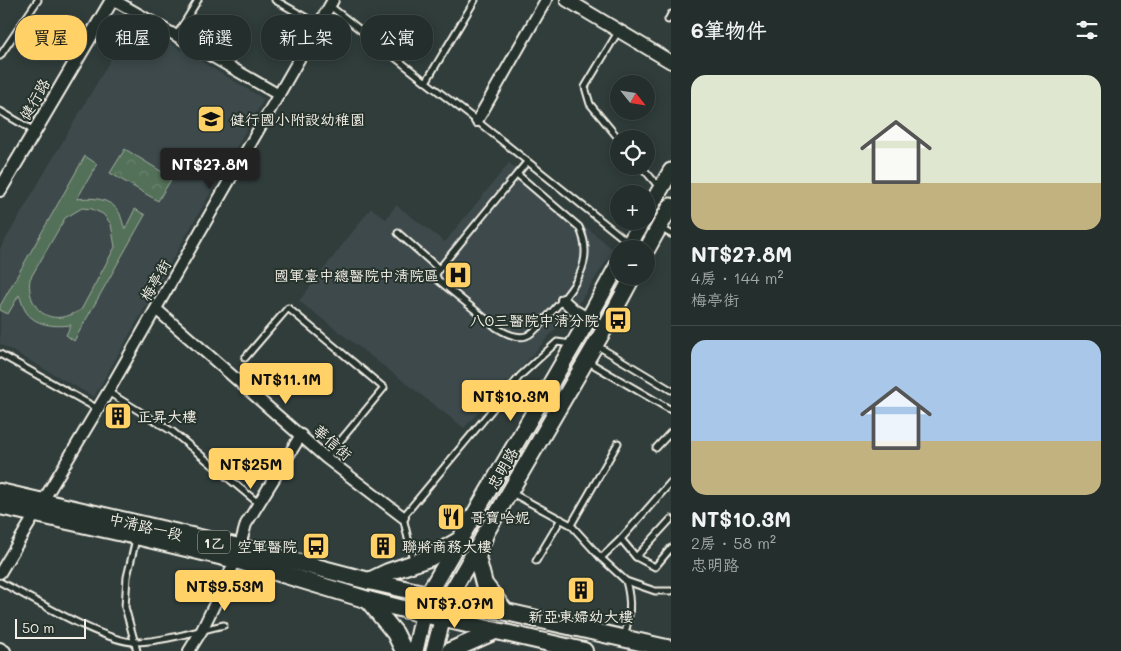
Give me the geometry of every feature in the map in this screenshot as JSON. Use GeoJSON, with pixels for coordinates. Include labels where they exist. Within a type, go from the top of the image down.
{"type":"FeatureCollection","features":[{"type":"Feature","properties":{"kind":"main road"},"geometry":{"type":"LineString","coordinates":[[655,199],[671,171]]}},
{"type":"Feature","properties":{"kind":"main road"},"geometry":{"type":"LineString","coordinates":[[655,241],[665,230],[670,212]]}},
{"type":"Feature","properties":{"kind":"main road","name":"忠明路"},"geometry":{"type":"LineString","coordinates":[[415,651],[428,594],[610,280]]}},
{"type":"Feature","properties":{"kind":"main road","name":"忠明路"},"geometry":{"type":"LineString","coordinates":[[434,651],[448,598],[596,345],[628,285]]}},
{"type":"Feature","properties":{"kind":"main road","name":"中清路一段"},"geometry":{"type":"LineString","coordinates":[[0,492],[39,508],[136,536],[369,581],[671,649]]}},
{"type":"Feature","properties":{"kind":"main road","name":"中清路一段"},"geometry":{"type":"LineString","coordinates":[[0,506],[39,508],[237,554],[368,600],[582,651]]}},
{"type":"Feature","properties":{"kind":"main road"},"geometry":{"type":"LineString","coordinates":[[485,534],[477,557],[484,584],[504,610]]}},
{"type":"Feature","properties":{"kind":"main road"},"geometry":{"type":"LineString","coordinates":[[369,581],[388,572],[429,558],[460,540]]}},
{"type":"Feature","properties":{"kind":"main road"},"geometry":{"type":"LineString","coordinates":[[368,600],[395,633],[404,651]]}},
{"type":"Feature","properties":{"kind":"main road"},"geometry":{"type":"LineString","coordinates":[[450,651],[494,631]]}},
{"type":"Feature","properties":{"kind":"street"},"geometry":{"type":"LineString","coordinates":[[113,0],[279,95]]}},
{"type":"Feature","properties":{"kind":"street","name":"健行路"},"geometry":{"type":"LineString","coordinates":[[0,190],[113,0]]}},
{"type":"Feature","properties":{"kind":"street"},"geometry":{"type":"LineString","coordinates":[[477,121],[546,0]]}},
{"type":"Feature","properties":{"kind":"street"},"geometry":{"type":"LineString","coordinates":[[567,0],[671,62]]}},
{"type":"Feature","properties":{"kind":"street","name":"梅亭街"},"geometry":{"type":"LineString","coordinates":[[325,15],[332,3]]}},
{"type":"Feature","properties":{"kind":"street","name":"梅亭街"},"geometry":{"type":"LineString","coordinates":[[0,573],[108,392],[299,60]]}},
{"type":"Feature","properties":{"kind":"street"},"geometry":{"type":"LineString","coordinates":[[563,300],[574,310],[605,328]]}},
{"type":"Feature","properties":{"kind":"street","name":"華信街"},"geometry":{"type":"LineString","coordinates":[[156,309],[326,458],[403,517]]}},
{"type":"Feature","properties":{"kind":"street"},"geometry":{"type":"LineString","coordinates":[[189,651],[202,630],[237,554],[246,524],[301,435]]}},
{"type":"Feature","properties":{"kind":"street"},"geometry":{"type":"LineString","coordinates":[[0,648],[5,651]]}},
{"type":"Feature","properties":{"kind":"lane"},"geometry":{"type":"LineString","coordinates":[[0,56],[38,0]]}},
{"type":"Feature","properties":{"kind":"lane"},"geometry":{"type":"LineString","coordinates":[[176,36],[198,0]]}},
{"type":"Feature","properties":{"kind":"lane"},"geometry":{"type":"LineString","coordinates":[[275,0],[301,15]]}},
{"type":"Feature","properties":{"kind":"lane"},"geometry":{"type":"LineString","coordinates":[[426,82],[475,0]]}},
{"type":"Feature","properties":{"kind":"lane"},"geometry":{"type":"LineString","coordinates":[[332,3],[621,240]]}},
{"type":"Feature","properties":{"kind":"lane"},"geometry":{"type":"LineString","coordinates":[[668,20],[671,14]]}},
{"type":"Feature","properties":{"kind":"lane"},"geometry":{"type":"LineString","coordinates":[[612,130],[590,104],[585,87],[619,30]]}},
{"type":"Feature","properties":{"kind":"lane"},"geometry":{"type":"LineString","coordinates":[[0,111],[34,131]]}},
{"type":"Feature","properties":{"kind":"lane"},"geometry":{"type":"LineString","coordinates":[[517,174],[579,227],[584,238],[586,253],[578,278],[563,300],[526,336],[507,334],[497,328],[438,280],[436,275],[439,269],[517,174],[527,162]]}},
{"type":"Feature","properties":{"kind":"lane"},"geometry":{"type":"LineString","coordinates":[[649,175],[661,189]]}},
{"type":"Feature","properties":{"kind":"lane"},"geometry":{"type":"LineString","coordinates":[[398,233],[439,269]]}},
{"type":"Feature","properties":{"kind":"lane"},"geometry":{"type":"LineString","coordinates":[[245,358],[288,308],[384,388],[326,458]]}},
{"type":"Feature","properties":{"kind":"lane"},"geometry":{"type":"LineString","coordinates":[[414,563],[403,517],[520,376],[557,342],[574,345]]}},
{"type":"Feature","properties":{"kind":"lane"},"geometry":{"type":"LineString","coordinates":[[596,345],[671,390]]}},
{"type":"Feature","properties":{"kind":"lane"},"geometry":{"type":"LineString","coordinates":[[0,354],[98,409]]}},
{"type":"Feature","properties":{"kind":"lane"},"geometry":{"type":"LineString","coordinates":[[586,361],[671,410]]}},
{"type":"Feature","properties":{"kind":"lane"},"geometry":{"type":"LineString","coordinates":[[108,392],[173,432],[258,503]]}},
{"type":"Feature","properties":{"kind":"lane"},"geometry":{"type":"LineString","coordinates":[[656,448],[671,432]]}},
{"type":"Feature","properties":{"kind":"lane"},"geometry":{"type":"LineString","coordinates":[[571,525],[618,443]]}},
{"type":"Feature","properties":{"kind":"lane"},"geometry":{"type":"LineString","coordinates":[[601,558],[670,484]]}},
{"type":"Feature","properties":{"kind":"lane"},"geometry":{"type":"LineString","coordinates":[[510,492],[571,525],[601,558],[626,581],[655,591],[671,591]]}},
{"type":"Feature","properties":{"kind":"lane"},"geometry":{"type":"LineString","coordinates":[[536,561],[561,519]]}},
{"type":"Feature","properties":{"kind":"lane"},"geometry":{"type":"LineString","coordinates":[[636,558],[671,519]]}},
{"type":"Feature","properties":{"kind":"lane"},"geometry":{"type":"LineString","coordinates":[[136,536],[127,578],[125,607],[137,651]]}},
{"type":"Feature","properties":{"kind":"lane"},"geometry":{"type":"LineString","coordinates":[[620,539],[636,558],[655,568],[671,548]]}},
{"type":"Feature","properties":{"kind":"lane"},"geometry":{"type":"LineString","coordinates":[[624,638],[630,614],[631,596],[626,581]]}},
{"type":"Feature","properties":{"kind":"lane"},"geometry":{"type":"LineString","coordinates":[[0,582],[90,628],[115,638],[135,643],[224,624]]}},
{"type":"Feature","properties":{"kind":"shaded area"},"geometry":{"type":"Polygon","coordinates":[[[169,42],[179,48],[179,60],[198,60],[264,99],[94,397],[0,344],[0,249],[110,60],[169,60],[169,42]]]}},
{"type":"Feature","properties":{"kind":"shaded area","name":"國軍臺中總醫院中清院區"},"geometry":{"type":"Polygon","coordinates":[[[509,163],[610,247],[610,256],[581,300],[464,428],[299,301],[371,208],[386,219],[396,205],[445,242],[509,163]]]}},
{"type":"Feature","properties":{"kind":"green space"},"geometry":{"type":"Polygon","coordinates":[[[125,149],[172,178],[158,201],[110,173],[125,149]]]}},
{"type":"Feature","properties":{"kind":"green space"},"geometry":{"type":"Polygon","coordinates":[[[85,156],[97,164],[77,199],[101,200],[112,205],[120,214],[125,229],[135,209],[145,215],[74,341],[66,335],[71,325],[58,326],[39,322],[25,310],[19,295],[8,314],[0,310],[0,306],[85,156]],[[82,208],[65,218],[30,279],[33,301],[36,307],[47,316],[63,317],[81,310],[115,247],[111,224],[103,214],[92,209],[82,208]]]}},
{"type":"Feature","properties":{"kind":"place","name":"健行國小附設幼稚園"},"geometry":{"type":"Point","coordinates":[211,119]}},
{"type":"Feature","properties":{"kind":"place","name":"國軍臺中總醫院中清院區"},"geometry":{"type":"Point","coordinates":[458,275]}},
{"type":"Feature","properties":{"kind":"place","name":"八0三醫院中清分院"},"geometry":{"type":"Point","coordinates":[618,320]}},
{"type":"Feature","properties":{"kind":"place","name":"正昇大樓"},"geometry":{"type":"Point","coordinates":[118,416]}},
{"type":"Feature","properties":{"kind":"place","name":"哥寶哈妮"},"geometry":{"type":"Point","coordinates":[451,517]}},
{"type":"Feature","properties":{"kind":"place","name":"空軍醫院"},"geometry":{"type":"Point","coordinates":[316,546]}},
{"type":"Feature","properties":{"kind":"place","name":"聯將商務大樓"},"geometry":{"type":"Point","coordinates":[383,546]}},
{"type":"Feature","properties":{"kind":"place","name":"新亞東婦幼大樓"},"geometry":{"type":"Point","coordinates":[581,590]}}]}
